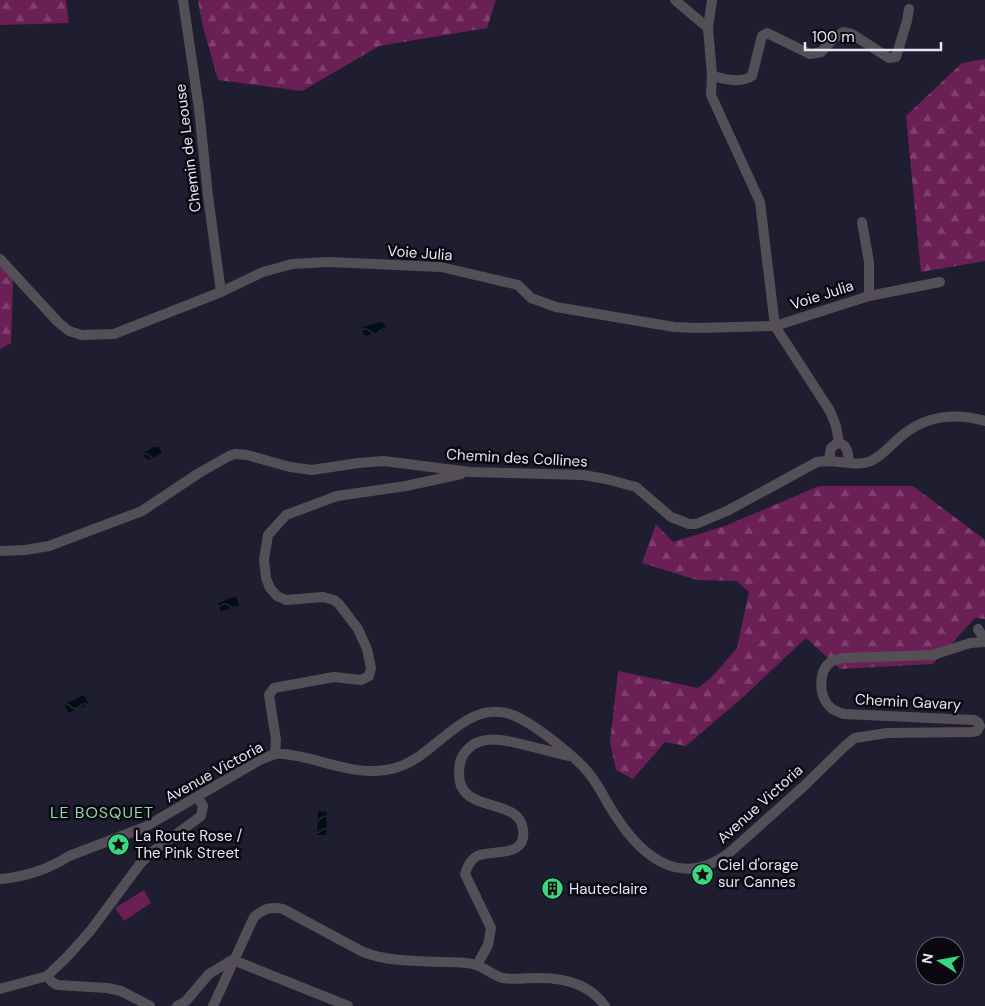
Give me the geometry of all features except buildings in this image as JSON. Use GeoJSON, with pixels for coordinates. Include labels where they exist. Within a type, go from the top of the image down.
{"type":"FeatureCollection","features":[{"type":"Feature","properties":{"kind":"street","name":"Chemin de Leouse"},"geometry":{"type":"LineString","coordinates":[[183,0],[199,109],[221,292]]}},
{"type":"Feature","properties":{"kind":"street"},"geometry":{"type":"LineString","coordinates":[[675,0],[708,28]]}},
{"type":"Feature","properties":{"kind":"street"},"geometry":{"type":"LineString","coordinates":[[712,0],[708,28],[712,75],[711,95],[760,202],[775,326],[830,411],[836,426],[839,443]]}},
{"type":"Feature","properties":{"kind":"street"},"geometry":{"type":"LineString","coordinates":[[712,75],[720,78],[746,80],[752,76],[762,36],[767,33],[810,54],[821,52],[833,39],[844,32],[852,34],[889,58],[896,57],[908,21],[908,9]]}},
{"type":"Feature","properties":{"kind":"street","name":"Voie Julia"},"geometry":{"type":"LineString","coordinates":[[862,222],[869,262],[869,296]]}},
{"type":"Feature","properties":{"kind":"street","name":"Voie Julia"},"geometry":{"type":"LineString","coordinates":[[0,259],[58,322],[69,331],[82,335],[114,334],[221,292],[263,272],[292,264],[329,262],[441,267],[518,285],[531,298],[556,307],[697,328],[775,326],[869,296],[940,282]]}},
{"type":"Feature","properties":{"kind":"street","name":"Chemin des Collines"},"geometry":{"type":"LineString","coordinates":[[0,551],[25,550],[49,546],[142,511],[199,473],[235,454],[246,455],[290,467],[312,470],[358,463],[384,462],[470,472],[563,473],[606,479],[636,487],[671,517],[684,523],[696,524],[727,511],[817,462],[830,460],[860,463],[871,461],[905,433],[920,425],[947,416],[960,416],[985,421]]}},
{"type":"Feature","properties":{"kind":"street"},"geometry":{"type":"LineString","coordinates":[[830,460],[831,448],[835,443],[839,443],[843,444],[847,449],[849,462]]}},
{"type":"Feature","properties":{"kind":"street"},"geometry":{"type":"LineString","coordinates":[[276,754],[276,740],[269,695],[274,688],[334,677],[361,680],[369,676],[372,668],[358,629],[334,600],[322,596],[286,600],[277,596],[270,588],[266,578],[264,560],[268,535],[286,515],[337,496],[406,486],[470,472]]}},
{"type":"Feature","properties":{"kind":"street"},"geometry":{"type":"LineString","coordinates":[[978,629],[985,641]]}},
{"type":"Feature","properties":{"kind":"street","name":"Chemin Gavary"},"geometry":{"type":"LineString","coordinates":[[980,726],[974,720],[844,714],[832,709],[825,701],[821,691],[825,670],[832,661],[843,658],[933,655],[970,643],[985,641]]}},
{"type":"Feature","properties":{"kind":"street","name":"Avenue Victoria"},"geometry":{"type":"LineString","coordinates":[[0,878],[26,875],[69,856],[146,827],[258,761],[276,754],[291,755],[349,769],[371,772],[398,767],[419,757],[477,714],[494,712],[509,714],[523,720],[572,757],[590,774],[617,818],[640,846],[657,860],[683,870],[702,867],[729,853],[855,738],[887,734],[972,732],[977,731],[980,726]]}},
{"type":"Feature","properties":{"kind":"street"},"geometry":{"type":"LineString","coordinates":[[476,965],[488,945],[491,928],[464,874],[468,865],[477,856],[512,850],[518,846],[522,838],[523,829],[520,820],[510,811],[474,800],[464,792],[458,781],[458,766],[463,755],[472,745],[488,739],[502,740],[572,757]]}},
{"type":"Feature","properties":{"kind":"street"},"geometry":{"type":"LineString","coordinates":[[0,989],[47,976],[68,956],[91,930],[140,864],[152,852],[201,816],[203,806],[198,798]]}},
{"type":"Feature","properties":{"kind":"street"},"geometry":{"type":"LineString","coordinates":[[213,1006],[254,917],[262,909],[274,907],[283,909],[362,952],[374,956],[476,965],[492,975],[505,979],[545,978],[568,981],[585,987],[599,997],[605,1006]]}},
{"type":"Feature","properties":{"kind":"street"},"geometry":{"type":"LineString","coordinates":[[177,1006],[186,1001],[209,974],[233,960]]}},
{"type":"Feature","properties":{"kind":"street"},"geometry":{"type":"LineString","coordinates":[[233,960],[348,1006]]}},
{"type":"Feature","properties":{"kind":"street"},"geometry":{"type":"LineString","coordinates":[[47,976],[57,985],[107,988],[120,991],[150,1006]]}},
{"type":"Feature","properties":{"kind":"green space"},"geometry":{"type":"Polygon","coordinates":[[[0,0],[66,0],[69,23],[0,25],[0,0]]]}},
{"type":"Feature","properties":{"kind":"green space"},"geometry":{"type":"Polygon","coordinates":[[[198,0],[496,0],[487,28],[379,46],[302,91],[218,80],[202,23],[198,0]]]}},
{"type":"Feature","properties":{"kind":"green space"},"geometry":{"type":"Polygon","coordinates":[[[985,59],[985,261],[921,272],[906,116],[962,63],[985,59]]]}},
{"type":"Feature","properties":{"kind":"green space"},"geometry":{"type":"Polygon","coordinates":[[[0,263],[13,280],[11,343],[0,349],[0,263]]]}},
{"type":"Feature","properties":{"kind":"green space"},"geometry":{"type":"Polygon","coordinates":[[[819,486],[913,486],[985,540],[985,619],[975,618],[933,664],[840,669],[806,638],[741,699],[686,746],[665,742],[633,779],[616,770],[610,742],[618,671],[698,688],[711,678],[737,648],[749,592],[736,581],[697,580],[642,563],[656,524],[673,542],[725,526],[819,486]]]}},
{"type":"Feature","properties":{"kind":"green space"},"geometry":{"type":"Polygon","coordinates":[[[144,890],[151,903],[124,921],[115,908],[144,890]]]}},
{"type":"Feature","properties":{"kind":"water"},"geometry":{"type":"Polygon","coordinates":[[[381,322],[386,326],[385,331],[365,336],[362,332],[362,327],[381,322]]]}},
{"type":"Feature","properties":{"kind":"water"},"geometry":{"type":"Polygon","coordinates":[[[158,445],[162,453],[149,460],[148,458],[146,459],[143,454],[144,452],[158,445]]]}},
{"type":"Feature","properties":{"kind":"water"},"geometry":{"type":"Polygon","coordinates":[[[236,596],[239,605],[221,612],[218,603],[236,596]]]}},
{"type":"Feature","properties":{"kind":"water"},"geometry":{"type":"Polygon","coordinates":[[[84,695],[89,704],[68,713],[64,704],[84,695]]]}},
{"type":"Feature","properties":{"kind":"water"},"geometry":{"type":"Polygon","coordinates":[[[318,811],[327,812],[326,835],[317,835],[318,811]]]}},
{"type":"Feature","properties":{"kind":"place","name":"La Route Rose / The Pink Street"},"geometry":{"type":"Point","coordinates":[119,845]}},
{"type":"Feature","properties":{"kind":"place","name":"Ciel d'orage sur Cannes"},"geometry":{"type":"Point","coordinates":[702,874]}},
{"type":"Feature","properties":{"kind":"place","name":"Hauteclaire"},"geometry":{"type":"Point","coordinates":[553,889]}},
{"type":"Feature","properties":{"kind":"district","name":"LE BOSQUET"},"geometry":{"type":"Point","coordinates":[102,812]}}]}
